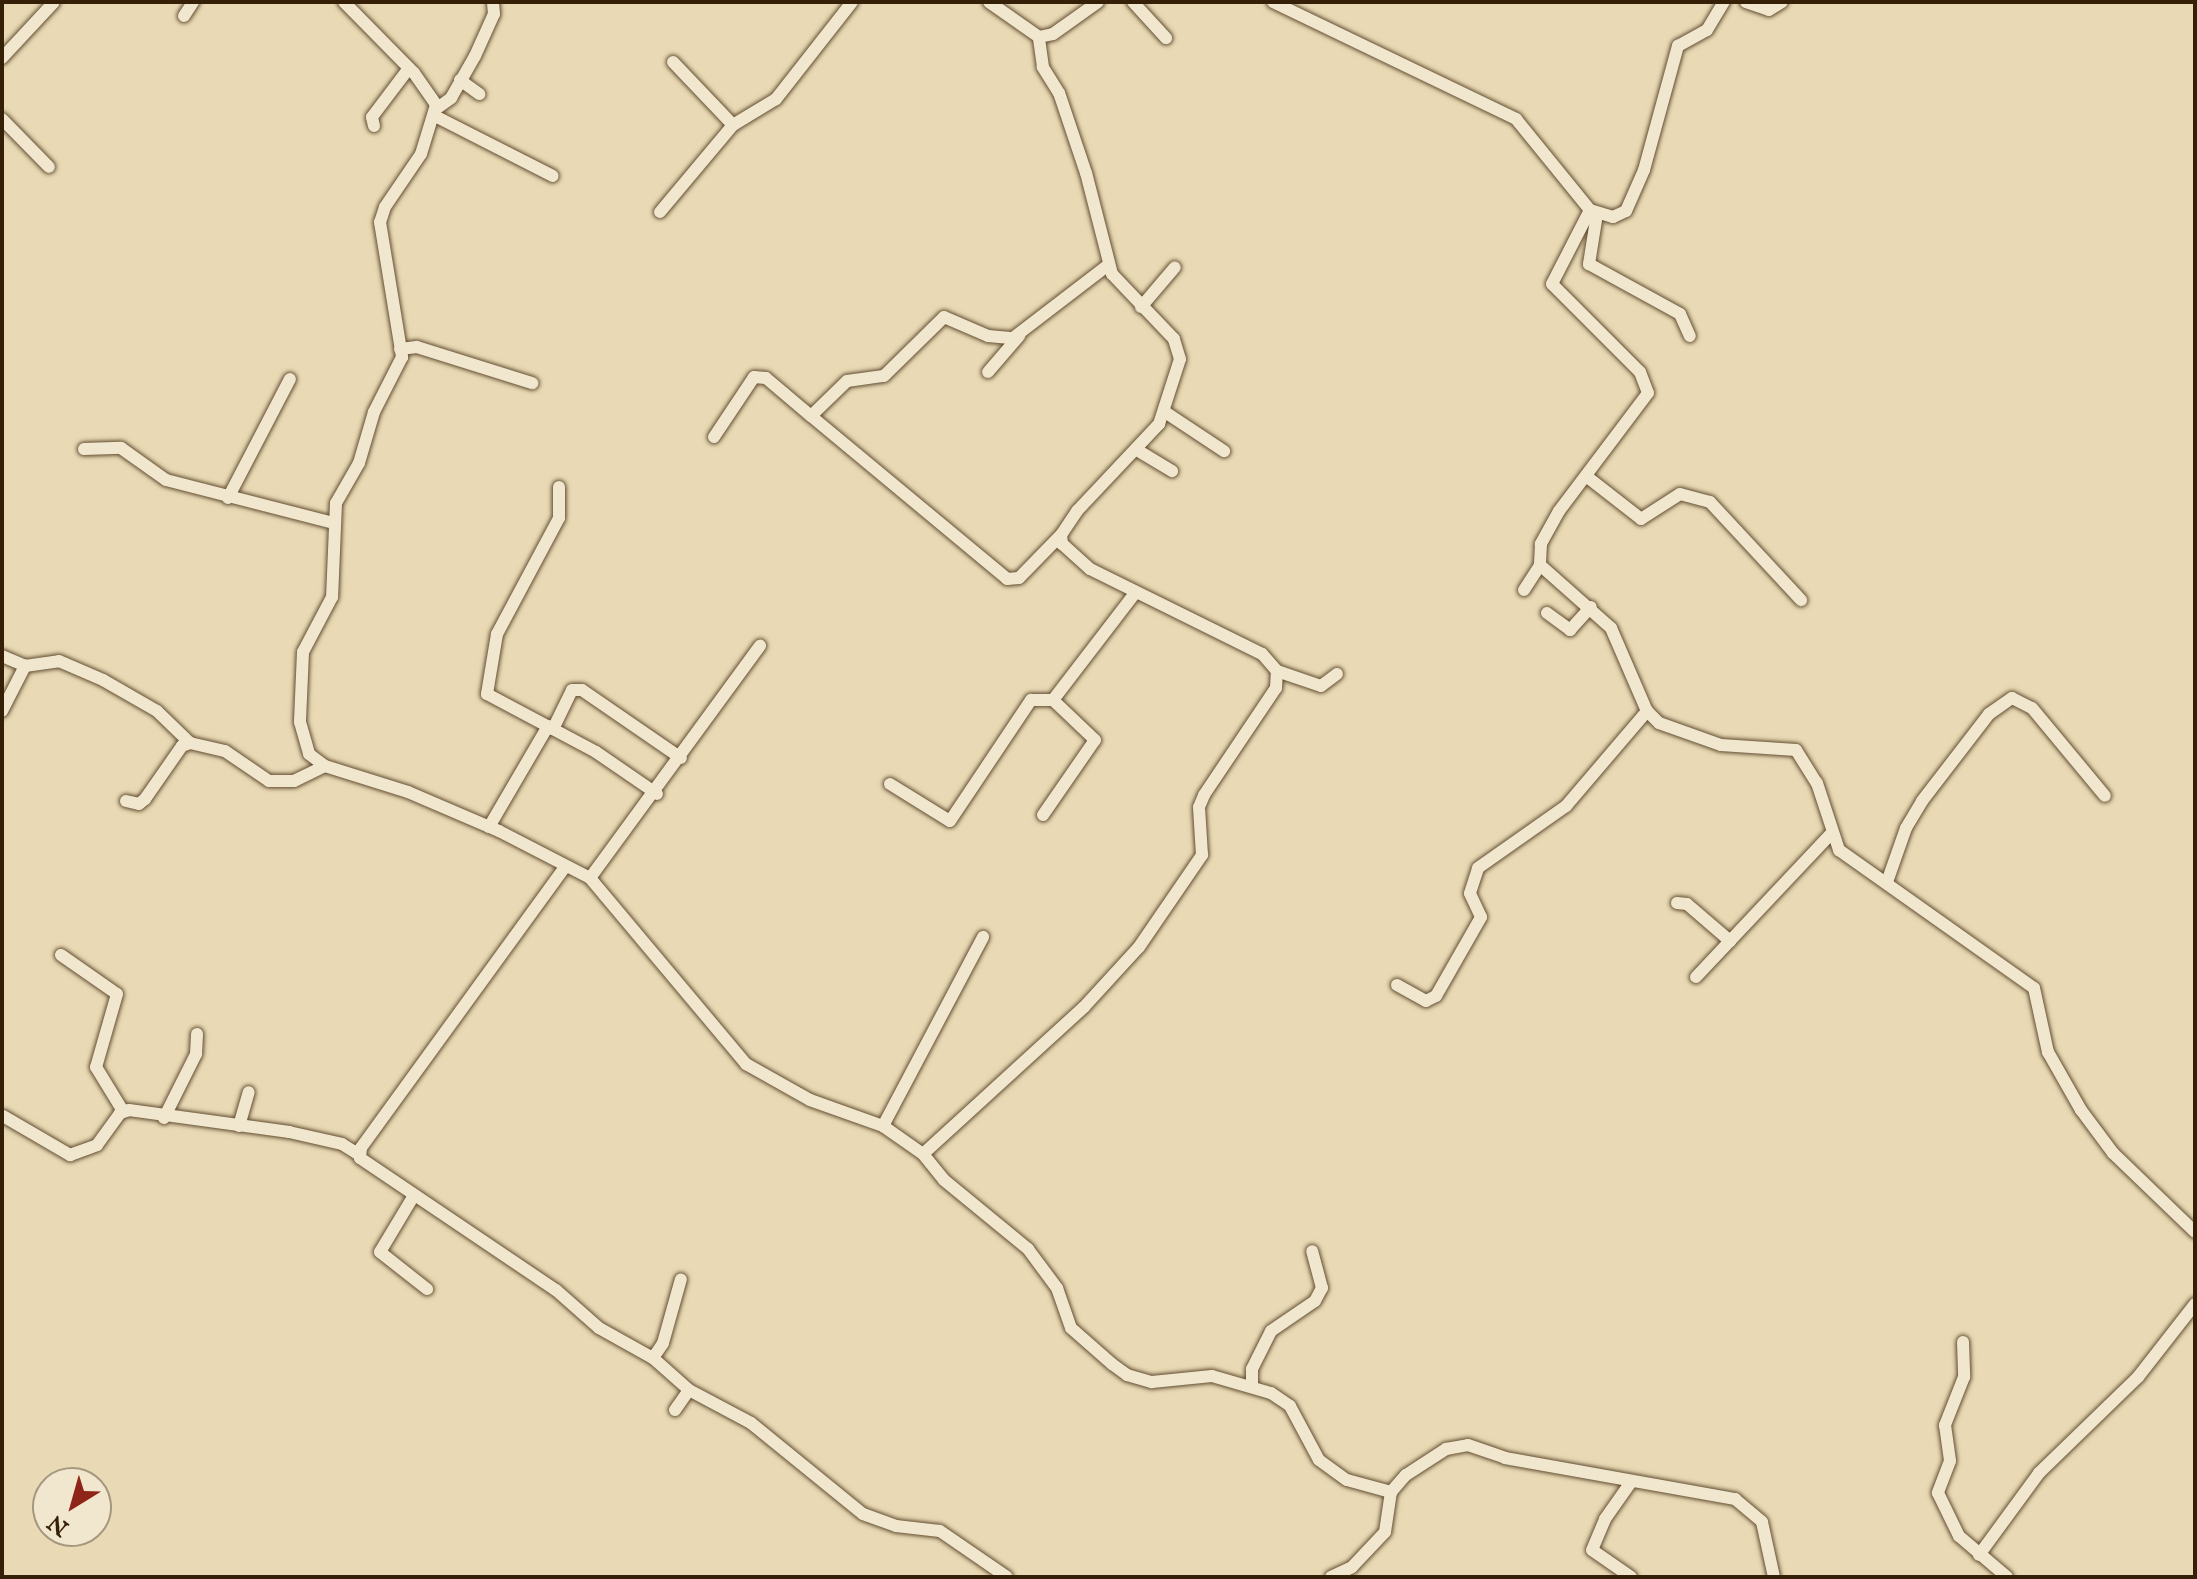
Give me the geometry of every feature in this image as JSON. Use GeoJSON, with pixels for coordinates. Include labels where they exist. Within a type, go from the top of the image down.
{"type":"FeatureCollection","features":[{"type":"Feature","properties":{"kind":"street"},"geometry":{"type":"LineString","coordinates":[[2,58],[54,2]]}},
{"type":"Feature","properties":{"kind":"street"},"geometry":{"type":"LineString","coordinates":[[184,16],[193,2]]}},
{"type":"Feature","properties":{"kind":"street"},"geometry":{"type":"LineString","coordinates":[[344,2],[429,91],[435,113],[553,176]]}},
{"type":"Feature","properties":{"kind":"street"},"geometry":{"type":"LineString","coordinates":[[493,2],[489,27],[451,98],[435,113],[421,154],[385,207],[380,222],[400,349],[398,370],[374,412],[365,449],[336,503],[332,597],[303,652],[300,692],[302,741],[310,756],[325,766],[408,792],[489,827],[590,878],[746,1064],[810,1100],[883,1126],[923,1154],[944,1180],[1028,1249],[1057,1288],[1071,1328],[1127,1375],[1165,1382],[1212,1376],[1252,1385],[1290,1406],[1311,1451],[1333,1471],[1391,1492]]}},
{"type":"Feature","properties":{"kind":"street"},"geometry":{"type":"LineString","coordinates":[[660,212],[733,125],[776,99],[852,2]]}},
{"type":"Feature","properties":{"kind":"street"},"geometry":{"type":"LineString","coordinates":[[989,2],[1039,37],[1053,34],[1098,2]]}},
{"type":"Feature","properties":{"kind":"street"},"geometry":{"type":"LineString","coordinates":[[1133,2],[1166,38]]}},
{"type":"Feature","properties":{"kind":"street"},"geometry":{"type":"LineString","coordinates":[[1273,2],[1516,119],[1593,212],[1618,217],[1626,211],[1644,170],[1676,51],[1681,42],[1707,30],[1724,2]]}},
{"type":"Feature","properties":{"kind":"street"},"geometry":{"type":"LineString","coordinates":[[1746,2],[1769,10],[1782,2]]}},
{"type":"Feature","properties":{"kind":"street"},"geometry":{"type":"LineString","coordinates":[[714,437],[748,384],[759,376],[1007,579],[1019,578],[1061,535],[1104,480],[1137,450],[1165,412],[1179,353],[1168,332],[1141,307],[1108,265],[1086,173],[1059,93],[1043,67],[1039,37]]}},
{"type":"Feature","properties":{"kind":"street"},"geometry":{"type":"LineString","coordinates":[[673,62],[733,125]]}},
{"type":"Feature","properties":{"kind":"street"},"geometry":{"type":"LineString","coordinates":[[374,126],[375,112],[409,68]]}},
{"type":"Feature","properties":{"kind":"street"},"geometry":{"type":"LineString","coordinates":[[460,80],[479,94]]}},
{"type":"Feature","properties":{"kind":"street"},"geometry":{"type":"LineString","coordinates":[[2,119],[49,167]]}},
{"type":"Feature","properties":{"kind":"street"},"geometry":{"type":"LineString","coordinates":[[1593,212],[1589,264],[1680,314],[1690,336]]}},
{"type":"Feature","properties":{"kind":"street"},"geometry":{"type":"LineString","coordinates":[[1524,590],[1540,565],[1541,544],[1586,476],[1648,393],[1640,372],[1552,284],[1593,212]]}},
{"type":"Feature","properties":{"kind":"street"},"geometry":{"type":"LineString","coordinates":[[988,372],[1021,333],[1108,265]]}},
{"type":"Feature","properties":{"kind":"street"},"geometry":{"type":"LineString","coordinates":[[1141,307],[1175,267]]}},
{"type":"Feature","properties":{"kind":"street"},"geometry":{"type":"LineString","coordinates":[[811,416],[847,381],[884,376],[944,317],[1002,339],[1021,333]]}},
{"type":"Feature","properties":{"kind":"street"},"geometry":{"type":"LineString","coordinates":[[400,349],[417,347],[532,383]]}},
{"type":"Feature","properties":{"kind":"street"},"geometry":{"type":"LineString","coordinates":[[228,498],[290,379]]}},
{"type":"Feature","properties":{"kind":"street"},"geometry":{"type":"LineString","coordinates":[[1165,412],[1224,451]]}},
{"type":"Feature","properties":{"kind":"street"},"geometry":{"type":"LineString","coordinates":[[84,449],[121,448],[166,480],[333,523]]}},
{"type":"Feature","properties":{"kind":"street"},"geometry":{"type":"LineString","coordinates":[[1137,450],[1172,471]]}},
{"type":"Feature","properties":{"kind":"street"},"geometry":{"type":"LineString","coordinates":[[1586,476],[1641,519],[1680,494],[1710,502],[1801,600]]}},
{"type":"Feature","properties":{"kind":"street"},"geometry":{"type":"LineString","coordinates":[[559,487],[559,518],[497,634],[486,686],[491,698],[551,728],[657,794]]}},
{"type":"Feature","properties":{"kind":"street"},"geometry":{"type":"LineString","coordinates":[[1061,535],[1066,551],[1090,569],[1262,654],[1277,671],[1321,686],[1337,674]]}},
{"type":"Feature","properties":{"kind":"street"},"geometry":{"type":"LineString","coordinates":[[1540,565],[1591,607],[1611,628],[1647,711],[1669,730],[1692,738],[1796,750],[1817,783],[1830,835],[1845,856],[1887,882],[2034,988],[2048,1052],[2081,1110],[2113,1153],[2195,1232]]}},
{"type":"Feature","properties":{"kind":"street"},"geometry":{"type":"LineString","coordinates":[[1053,700],[1136,592]]}},
{"type":"Feature","properties":{"kind":"street"},"geometry":{"type":"LineString","coordinates":[[1547,613],[1570,630],[1591,607]]}},
{"type":"Feature","properties":{"kind":"street"},"geometry":{"type":"LineString","coordinates":[[590,878],[657,794],[760,646]]}},
{"type":"Feature","properties":{"kind":"street"},"geometry":{"type":"LineString","coordinates":[[2,656],[25,666],[59,661],[103,680],[157,711],[190,743],[225,751],[269,781],[294,781],[325,766]]}},
{"type":"Feature","properties":{"kind":"street"},"geometry":{"type":"LineString","coordinates":[[2,711],[25,666]]}},
{"type":"Feature","properties":{"kind":"street"},"geometry":{"type":"LineString","coordinates":[[923,1154],[1084,1007],[1139,947],[1202,855],[1199,807],[1271,700],[1277,671]]}},
{"type":"Feature","properties":{"kind":"street"},"geometry":{"type":"LineString","coordinates":[[489,827],[572,690],[582,690],[681,758]]}},
{"type":"Feature","properties":{"kind":"street"},"geometry":{"type":"LineString","coordinates":[[1887,882],[1906,828],[1922,801],[1989,714],[2012,698],[2032,708],[2105,796]]}},
{"type":"Feature","properties":{"kind":"street"},"geometry":{"type":"LineString","coordinates":[[890,784],[950,821],[1031,700],[1053,700],[1095,740],[1043,815]]}},
{"type":"Feature","properties":{"kind":"street"},"geometry":{"type":"LineString","coordinates":[[1397,985],[1426,1001],[1436,996],[1481,917],[1470,893],[1478,868],[1566,806],[1647,711]]}},
{"type":"Feature","properties":{"kind":"street"},"geometry":{"type":"LineString","coordinates":[[126,801],[139,804],[145,799],[182,746],[190,743]]}},
{"type":"Feature","properties":{"kind":"street"},"geometry":{"type":"LineString","coordinates":[[1696,977],[1830,835]]}},
{"type":"Feature","properties":{"kind":"street"},"geometry":{"type":"LineString","coordinates":[[358,1154],[565,867]]}},
{"type":"Feature","properties":{"kind":"street"},"geometry":{"type":"LineString","coordinates":[[1677,903],[1687,904],[1730,941]]}},
{"type":"Feature","properties":{"kind":"street"},"geometry":{"type":"LineString","coordinates":[[883,1126],[983,937]]}},
{"type":"Feature","properties":{"kind":"street"},"geometry":{"type":"LineString","coordinates":[[61,955],[117,994],[96,1067],[123,1111],[317,1138],[358,1154],[413,1197],[556,1290],[599,1328],[653,1358],[689,1390],[751,1423],[874,1520],[940,1531],[1007,1577]]}},
{"type":"Feature","properties":{"kind":"street"},"geometry":{"type":"LineString","coordinates":[[164,1118],[196,1054],[197,1034]]}},
{"type":"Feature","properties":{"kind":"street"},"geometry":{"type":"LineString","coordinates":[[239,1126],[249,1092]]}},
{"type":"Feature","properties":{"kind":"street"},"geometry":{"type":"LineString","coordinates":[[3,1116],[70,1155],[97,1145],[123,1111]]}},
{"type":"Feature","properties":{"kind":"street"},"geometry":{"type":"LineString","coordinates":[[413,1197],[380,1252],[427,1289]]}},
{"type":"Feature","properties":{"kind":"street"},"geometry":{"type":"LineString","coordinates":[[1252,1385],[1252,1369],[1271,1331],[1315,1301],[1322,1288],[1312,1251]]}},
{"type":"Feature","properties":{"kind":"street"},"geometry":{"type":"LineString","coordinates":[[653,1358],[663,1343],[681,1279]]}},
{"type":"Feature","properties":{"kind":"street"},"geometry":{"type":"LineString","coordinates":[[1979,1555],[2039,1473],[2138,1377],[2195,1304]]}},
{"type":"Feature","properties":{"kind":"street"},"geometry":{"type":"LineString","coordinates":[[1963,1342],[1964,1377],[1947,1409],[1946,1436],[1951,1450],[1938,1493],[1959,1536],[2007,1577]]}},
{"type":"Feature","properties":{"kind":"street"},"geometry":{"type":"LineString","coordinates":[[675,1410],[689,1390]]}},
{"type":"Feature","properties":{"kind":"street"},"geometry":{"type":"LineString","coordinates":[[1331,1577],[1352,1567],[1385,1532],[1391,1492],[1406,1475],[1457,1446],[1631,1482],[1719,1493],[1747,1507],[1766,1532],[1774,1577]]}},
{"type":"Feature","properties":{"kind":"street"},"geometry":{"type":"LineString","coordinates":[[1631,1482],[1605,1519],[1592,1550],[1631,1577]]}}]}
